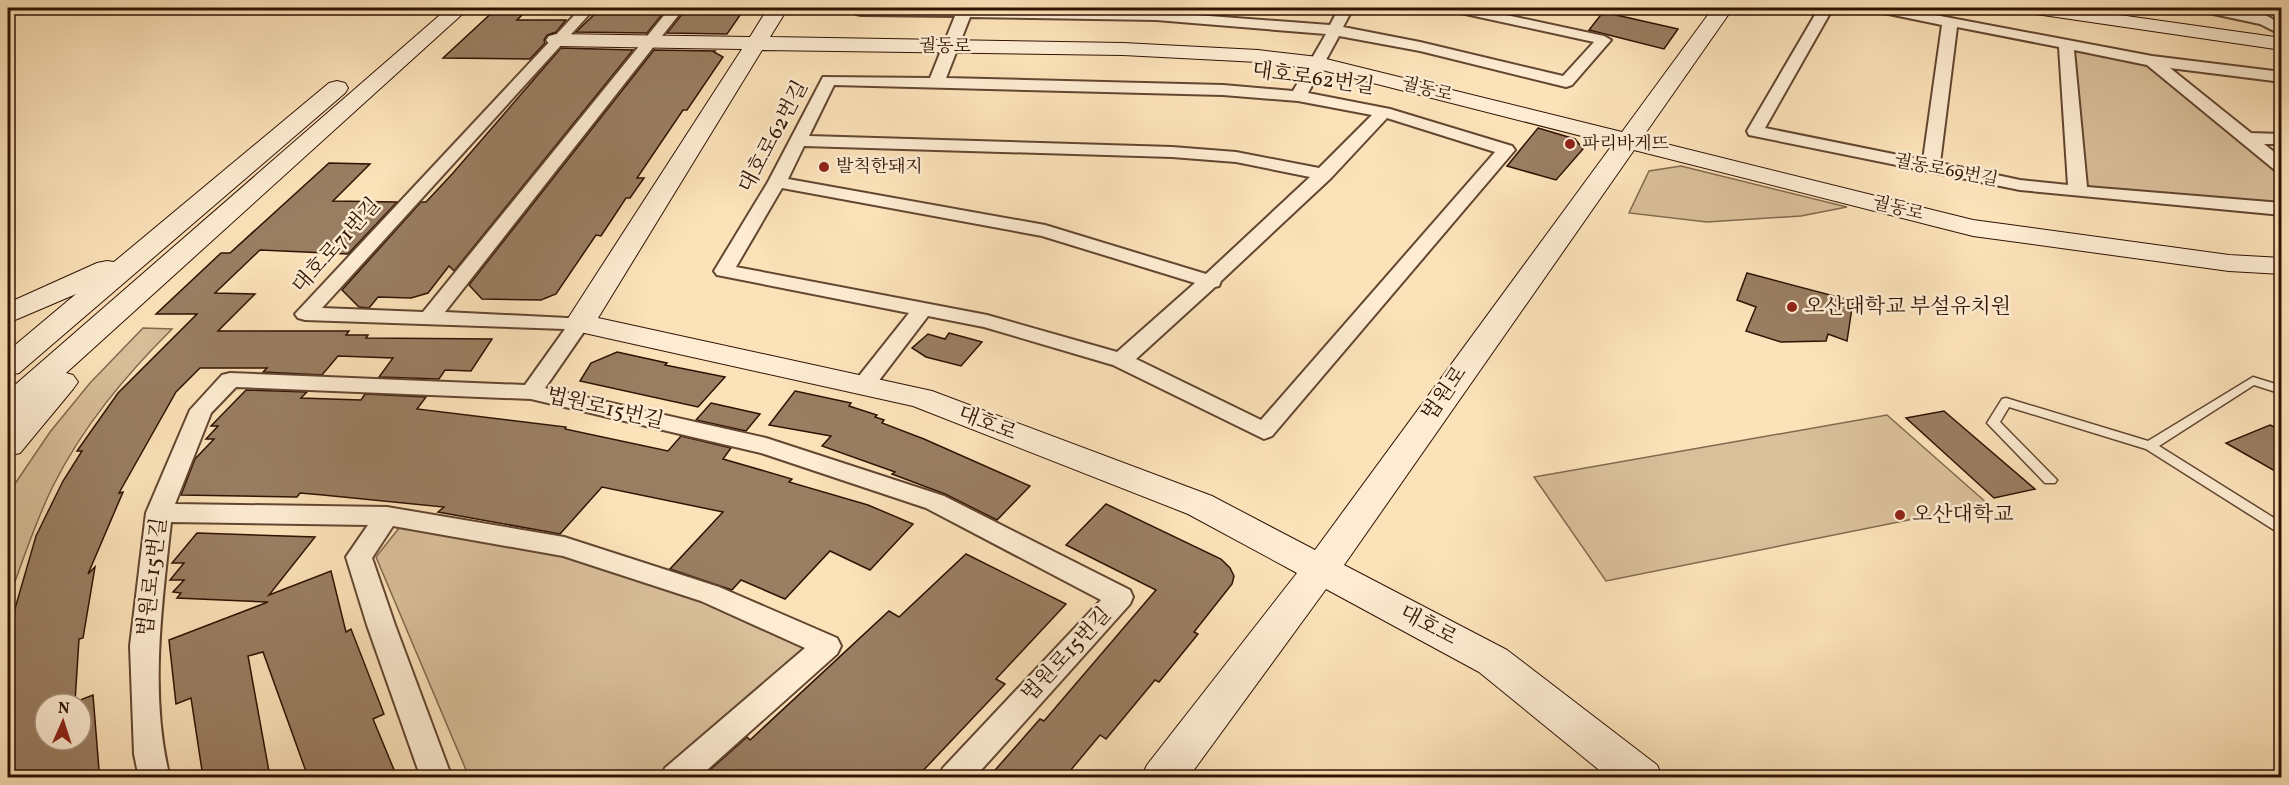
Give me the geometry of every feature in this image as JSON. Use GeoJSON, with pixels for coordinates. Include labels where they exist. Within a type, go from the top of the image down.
{"type":"FeatureCollection","features":[{"type":"Feature","properties":{"kind":"street"},"geometry":{"type":"LineString","coordinates":[[8,366],[431,8]]}},
{"type":"Feature","properties":{"kind":"street"},"geometry":{"type":"LineString","coordinates":[[8,408],[459,8]]}},
{"type":"Feature","properties":{"kind":"street","name":"대호로71번길"},"geometry":{"type":"LineString","coordinates":[[580,323],[305,314],[588,8]]}},
{"type":"Feature","properties":{"kind":"street"},"geometry":{"type":"LineString","coordinates":[[430,317],[678,8]]}},
{"type":"Feature","properties":{"kind":"street"},"geometry":{"type":"LineString","coordinates":[[531,392],[580,323],[778,8]]}},
{"type":"Feature","properties":{"kind":"street"},"geometry":{"type":"LineString","coordinates":[[863,8],[861,11],[1165,12],[1334,30],[1447,52],[1566,82],[1604,40],[1456,8]]}},
{"type":"Feature","properties":{"kind":"street"},"geometry":{"type":"LineString","coordinates":[[1298,96],[1347,8]]}},
{"type":"Feature","properties":{"kind":"street","name":"법원로"},"geometry":{"type":"LineString","coordinates":[[1162,777],[1320,570],[1626,140],[1723,8]]}},
{"type":"Feature","properties":{"kind":"street","name":"궐동로69번길"},"geometry":{"type":"LineString","coordinates":[[1826,8],[1755,131],[2020,185],[2282,209]]}},
{"type":"Feature","properties":{"kind":"street"},"geometry":{"type":"LineString","coordinates":[[1879,8],[2152,61],[2282,77]]}},
{"type":"Feature","properties":{"kind":"street"},"geometry":{"type":"LineString","coordinates":[[2036,8],[2282,44]]}},
{"type":"Feature","properties":{"kind":"street"},"geometry":{"type":"LineString","coordinates":[[2204,8],[2264,20]]}},
{"type":"Feature","properties":{"kind":"street"},"geometry":{"type":"LineString","coordinates":[[2246,8],[2282,31]]}},
{"type":"Feature","properties":{"kind":"street"},"geometry":{"type":"LineString","coordinates":[[936,83],[965,10]]}},
{"type":"Feature","properties":{"kind":"street"},"geometry":{"type":"LineString","coordinates":[[1931,168],[1950,22]]}},
{"type":"Feature","properties":{"kind":"street","name":"궐동로"},"geometry":{"type":"LineString","coordinates":[[556,40],[1123,49],[1258,56],[1318,63],[1973,228],[2229,263],[2282,266]]}},
{"type":"Feature","properties":{"kind":"street"},"geometry":{"type":"LineString","coordinates":[[2066,45],[2078,192]]}},
{"type":"Feature","properties":{"kind":"street"},"geometry":{"type":"LineString","coordinates":[[2152,61],[2282,167]]}},
{"type":"Feature","properties":{"kind":"street","name":"대호로62번길"},"geometry":{"type":"LineString","coordinates":[[829,80],[936,83],[1223,90],[1298,96],[1384,112],[1506,150],[1264,432],[1121,360],[987,321],[724,271],[777,182],[829,80]]}},
{"type":"Feature","properties":{"kind":"street"},"geometry":{"type":"LineString","coordinates":[[1121,360],[1212,282],[1325,174],[1384,112]]}},
{"type":"Feature","properties":{"kind":"street"},"geometry":{"type":"LineString","coordinates":[[2246,138],[2282,140]]}},
{"type":"Feature","properties":{"kind":"street"},"geometry":{"type":"LineString","coordinates":[[799,141],[1172,152],[1236,157],[1325,174]]}},
{"type":"Feature","properties":{"kind":"street"},"geometry":{"type":"LineString","coordinates":[[777,182],[1045,231],[1212,282]]}},
{"type":"Feature","properties":{"kind":"street"},"geometry":{"type":"LineString","coordinates":[[8,314],[141,254]]}},
{"type":"Feature","properties":{"kind":"street"},"geometry":{"type":"LineString","coordinates":[[8,445],[143,288]]}},
{"type":"Feature","properties":{"kind":"street"},"geometry":{"type":"LineString","coordinates":[[863,386],[923,309]]}},
{"type":"Feature","properties":{"kind":"street","name":"대호로"},"geometry":{"type":"LineString","coordinates":[[580,323],[921,398],[1200,505],[1493,661],[1642,777]]}},
{"type":"Feature","properties":{"kind":"street","name":"법원로15번길"},"geometry":{"type":"LineString","coordinates":[[156,777],[149,754],[144,646],[159,513],[201,410],[230,380],[531,392],[766,446],[935,502],[1120,597],[954,777]]}},
{"type":"Feature","properties":{"kind":"street"},"geometry":{"type":"LineString","coordinates":[[159,513],[387,516],[564,547],[710,594],[827,646],[676,777]]}},
{"type":"Feature","properties":{"kind":"street"},"geometry":{"type":"LineString","coordinates":[[387,516],[359,557],[381,625],[437,777]]}},
{"type":"Feature","properties":{"kind":"lane"},"geometry":{"type":"LineString","coordinates":[[2150,446],[2253,381],[2282,390]]}},
{"type":"Feature","properties":{"kind":"lane"},"geometry":{"type":"LineString","coordinates":[[2050,480],[1993,423],[2006,402],[2150,446],[2282,530]]}},
{"type":"Feature","properties":{"kind":"shaded area"},"geometry":{"type":"Polygon","coordinates":[[[2087,50],[2148,64],[2281,173],[2281,203],[2100,190],[2085,184],[2073,51],[2087,50]]]}},
{"type":"Feature","properties":{"kind":"shaded area"},"geometry":{"type":"Polygon","coordinates":[[[1681,166],[1847,207],[1801,216],[1707,222],[1629,213],[1649,171],[1681,166]]]}},
{"type":"Feature","properties":{"kind":"shaded area"},"geometry":{"type":"Polygon","coordinates":[[[143,328],[172,329],[106,403],[91,422],[65,464],[40,514],[8,601],[8,494],[50,432],[90,383],[143,328]]]}},
{"type":"Feature","properties":{"kind":"shaded area"},"geometry":{"type":"Polygon","coordinates":[[[1887,415],[1988,504],[1606,581],[1534,477],[1887,415]]]}},
{"type":"Feature","properties":{"kind":"shaded area"},"geometry":{"type":"Polygon","coordinates":[[[409,525],[565,556],[699,599],[803,645],[803,655],[660,777],[469,777],[376,557],[399,528],[409,525]]]}},
{"type":"Feature","properties":{"kind":"building"},"geometry":{"type":"Polygon","coordinates":[[[497,8],[529,8],[517,20],[566,20],[556,32],[547,35],[545,43],[530,59],[443,58],[497,8]]]}},
{"type":"Feature","properties":{"kind":"building"},"geometry":{"type":"Polygon","coordinates":[[[695,8],[745,8],[727,34],[667,33],[683,13],[691,13],[695,8]]]}},
{"type":"Feature","properties":{"kind":"building"},"geometry":{"type":"Polygon","coordinates":[[[598,11],[664,12],[647,33],[576,32],[598,11]]]}},
{"type":"Feature","properties":{"kind":"building"},"geometry":{"type":"Polygon","coordinates":[[[1603,12],[1678,29],[1664,49],[1589,30],[1603,12]]]}},
{"type":"Feature","properties":{"kind":"building"},"geometry":{"type":"Polygon","coordinates":[[[561,48],[633,50],[454,271],[449,266],[428,293],[411,298],[378,297],[369,308],[359,307],[342,290],[421,202],[426,202],[453,173],[561,48]]]}},
{"type":"Feature","properties":{"kind":"building"},"geometry":{"type":"Polygon","coordinates":[[[654,50],[715,51],[723,57],[687,110],[683,110],[637,178],[644,178],[630,198],[626,198],[601,236],[596,235],[556,294],[541,300],[482,299],[469,285],[654,50]]]}},
{"type":"Feature","properties":{"kind":"building"},"geometry":{"type":"Polygon","coordinates":[[[1538,128],[1575,139],[1583,149],[1556,180],[1507,166],[1538,128]]]}},
{"type":"Feature","properties":{"kind":"building"},"geometry":{"type":"Polygon","coordinates":[[[329,163],[370,164],[333,201],[397,202],[348,254],[260,250],[215,293],[255,294],[218,331],[349,331],[346,335],[368,335],[366,338],[492,339],[471,371],[445,370],[439,379],[379,377],[393,358],[338,356],[322,375],[263,372],[267,368],[200,368],[176,392],[119,493],[123,492],[88,574],[95,567],[83,638],[79,639],[76,692],[33,692],[33,752],[93,752],[93,695],[99,770],[83,777],[8,777],[8,620],[12,619],[36,536],[63,481],[82,451],[77,451],[118,393],[197,314],[156,314],[221,253],[230,253],[329,163]]]}},
{"type":"Feature","properties":{"kind":"building"},"geometry":{"type":"Polygon","coordinates":[[[1747,273],[1853,301],[1847,341],[1828,334],[1826,341],[1781,342],[1746,331],[1756,307],[1737,300],[1747,273]]]}},
{"type":"Feature","properties":{"kind":"building"},"geometry":{"type":"Polygon","coordinates":[[[949,333],[982,342],[961,366],[926,357],[912,348],[928,334],[945,339],[949,333]]]}},
{"type":"Feature","properties":{"kind":"building"},"geometry":{"type":"Polygon","coordinates":[[[617,352],[667,363],[665,365],[725,377],[698,407],[580,381],[591,363],[617,352]]]}},
{"type":"Feature","properties":{"kind":"building"},"geometry":{"type":"Polygon","coordinates":[[[246,390],[307,392],[301,398],[361,400],[365,394],[426,397],[417,409],[566,427],[565,429],[668,451],[681,436],[731,448],[723,459],[792,479],[789,482],[868,505],[913,524],[870,570],[830,551],[785,599],[741,580],[732,590],[670,569],[723,512],[602,487],[560,534],[438,512],[444,507],[300,493],[297,497],[181,495],[195,459],[214,439],[206,439],[218,426],[211,426],[246,390]]]}},
{"type":"Feature","properties":{"kind":"building"},"geometry":{"type":"Polygon","coordinates":[[[795,391],[851,403],[849,406],[877,415],[875,417],[884,420],[882,423],[1030,486],[997,520],[945,494],[892,474],[895,472],[822,446],[831,436],[769,425],[795,391]]]}},
{"type":"Feature","properties":{"kind":"building"},"geometry":{"type":"Polygon","coordinates":[[[711,403],[760,414],[746,431],[696,420],[711,403]]]}},
{"type":"Feature","properties":{"kind":"building"},"geometry":{"type":"Polygon","coordinates":[[[1944,411],[2035,489],[1994,498],[1906,418],[1944,411]]]}},
{"type":"Feature","properties":{"kind":"building"},"geometry":{"type":"Polygon","coordinates":[[[2270,425],[2282,431],[2282,475],[2226,443],[2270,425]]]}},
{"type":"Feature","properties":{"kind":"building"},"geometry":{"type":"Polygon","coordinates":[[[1106,504],[1221,559],[1234,576],[1232,584],[1194,632],[1198,634],[1159,682],[1155,680],[1106,739],[1100,735],[1065,777],[989,777],[1040,719],[1044,721],[1156,590],[1066,545],[1106,504]]]}},
{"type":"Feature","properties":{"kind":"building"},"geometry":{"type":"Polygon","coordinates":[[[197,533],[315,537],[269,595],[331,571],[346,632],[351,629],[384,714],[373,719],[397,777],[308,777],[263,652],[248,656],[270,777],[203,777],[191,698],[176,704],[169,640],[268,602],[177,598],[181,593],[173,592],[184,580],[170,580],[184,563],[172,563],[197,533]]]}},
{"type":"Feature","properties":{"kind":"building"},"geometry":{"type":"Polygon","coordinates":[[[966,554],[1066,604],[996,679],[1005,684],[917,777],[702,777],[747,737],[750,740],[889,611],[899,617],[966,554]]]}},
{"type":"Feature","properties":{"kind":"place","name":"파리바게뜨"},"geometry":{"type":"Point","coordinates":[1570,144]}},
{"type":"Feature","properties":{"kind":"place","name":"발칙한돼지"},"geometry":{"type":"Point","coordinates":[824,167]}},
{"type":"Feature","properties":{"kind":"place","name":"오산대학교 부설유치원"},"geometry":{"type":"Point","coordinates":[1792,307]}},
{"type":"Feature","properties":{"kind":"place","name":"오산대학교"},"geometry":{"type":"Point","coordinates":[1900,515]}}]}
